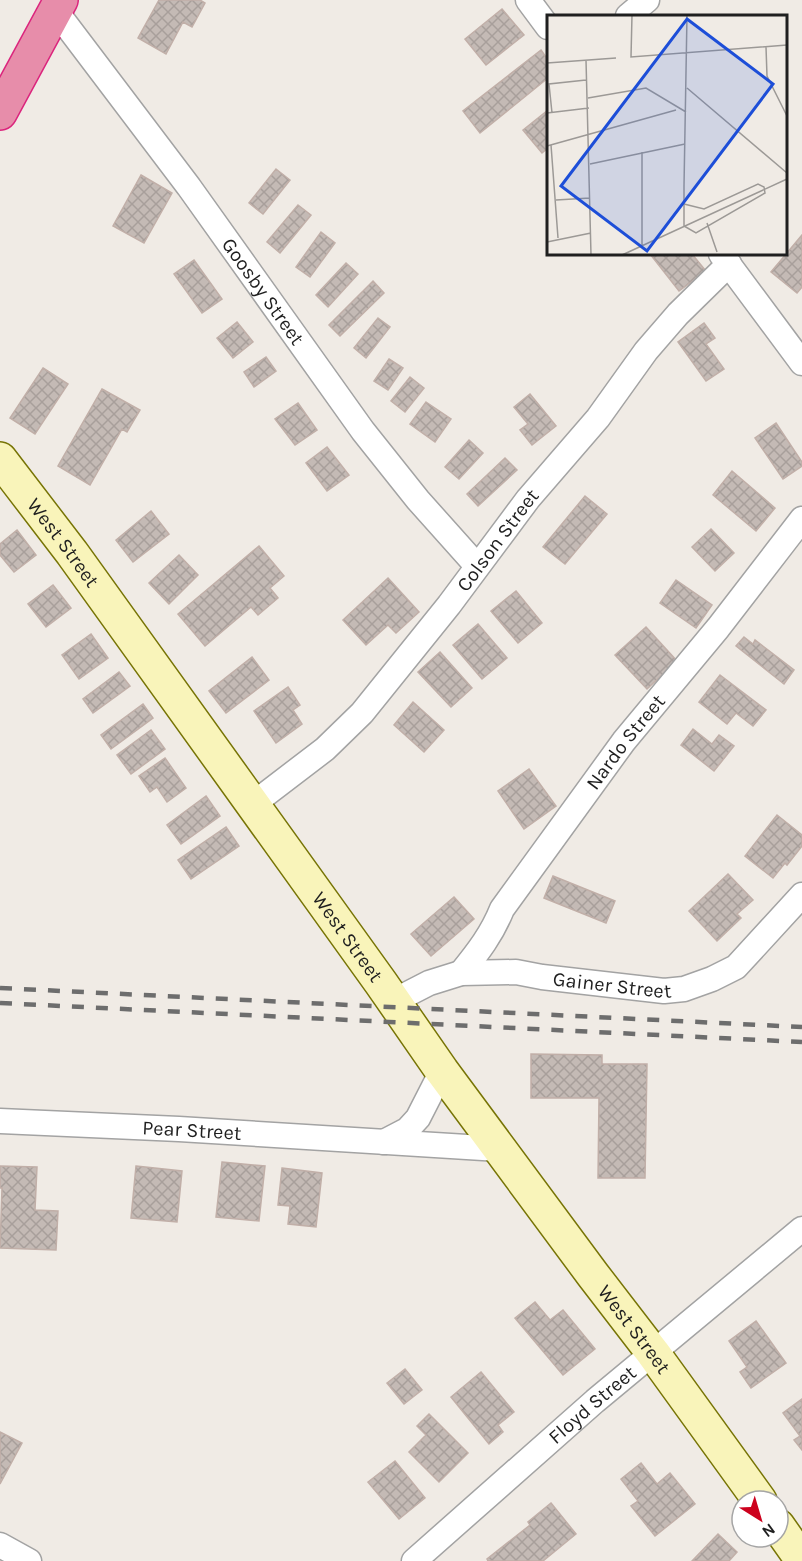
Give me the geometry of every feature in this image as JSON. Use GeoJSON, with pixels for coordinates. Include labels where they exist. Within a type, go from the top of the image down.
{"type":"FeatureCollection","features":[{"type":"Feature","properties":{"kind":"highway"},"geometry":{"type":"LineString","coordinates":[[0,113],[58,5]]}},
{"type":"Feature","properties":{"kind":"street"},"geometry":{"type":"LineString","coordinates":[[528,0],[547,24]]}},
{"type":"Feature","properties":{"kind":"street"},"geometry":{"type":"LineString","coordinates":[[629,15],[647,0]]}},
{"type":"Feature","properties":{"kind":"street","name":"Goosby Street"},"geometry":{"type":"LineString","coordinates":[[58,5],[363,431],[418,500],[477,566]]}},
{"type":"Feature","properties":{"kind":"street"},"geometry":{"type":"LineString","coordinates":[[725,259],[802,363]]}},
{"type":"Feature","properties":{"kind":"street","name":"Colson Street"},"geometry":{"type":"LineString","coordinates":[[253,804],[325,749],[362,713],[449,605],[528,499],[598,418],[652,344],[725,259]]}},
{"type":"Feature","properties":{"kind":"street","name":"West Street"},"geometry":{"type":"LineString","coordinates":[[0,459],[79,563],[442,1071],[653,1353],[751,1489]]}},
{"type":"Feature","properties":{"kind":"street","name":"Nardo Street"},"geometry":{"type":"LineString","coordinates":[[461,973],[484,945],[502,909],[624,741],[718,628],[802,519]]}},
{"type":"Feature","properties":{"kind":"street","name":"Gainer Street"},"geometry":{"type":"LineString","coordinates":[[394,1001],[429,983],[461,973],[516,972],[664,991],[684,989],[712,979],[736,966],[802,895]]}},
{"type":"Feature","properties":{"kind":"street"},"geometry":{"type":"LineString","coordinates":[[384,1142],[407,1130],[418,1118],[442,1071]]}},
{"type":"Feature","properties":{"kind":"street","name":"Pear Street"},"geometry":{"type":"LineString","coordinates":[[0,1121],[499,1149]]}},
{"type":"Feature","properties":{"kind":"street","name":"Floyd Street"},"geometry":{"type":"LineString","coordinates":[[414,1561],[595,1401],[802,1229]]}},
{"type":"Feature","properties":{"kind":"street"},"geometry":{"type":"LineString","coordinates":[[790,1543],[802,1560]]}},
{"type":"Feature","properties":{"kind":"street"},"geometry":{"type":"LineString","coordinates":[[0,1545],[29,1561]]}},
{"type":"Feature","properties":{"kind":"building"},"geometry":{"type":"Polygon","coordinates":[[[159,0],[200,0],[205,3],[192,27],[183,22],[166,54],[138,38],[159,0]]]}},
{"type":"Feature","properties":{"kind":"building"},"geometry":{"type":"Polygon","coordinates":[[[502,9],[524,35],[486,65],[465,39],[502,9]]]}},
{"type":"Feature","properties":{"kind":"building"},"geometry":{"type":"Polygon","coordinates":[[[541,50],[547,59],[547,79],[480,133],[463,111],[541,50]]]}},
{"type":"Feature","properties":{"kind":"building"},"geometry":{"type":"Polygon","coordinates":[[[547,111],[547,149],[542,153],[523,130],[547,111]]]}},
{"type":"Feature","properties":{"kind":"building"},"geometry":{"type":"Polygon","coordinates":[[[276,169],[290,180],[263,214],[249,203],[276,169]]]}},
{"type":"Feature","properties":{"kind":"building"},"geometry":{"type":"Polygon","coordinates":[[[141,175],[172,193],[144,243],[113,226],[141,175]]]}},
{"type":"Feature","properties":{"kind":"building"},"geometry":{"type":"Polygon","coordinates":[[[298,205],[311,215],[280,253],[267,242],[298,205]]]}},
{"type":"Feature","properties":{"kind":"building"},"geometry":{"type":"Polygon","coordinates":[[[321,232],[335,243],[310,277],[296,267],[321,232]]]}},
{"type":"Feature","properties":{"kind":"building"},"geometry":{"type":"Polygon","coordinates":[[[802,235],[802,287],[797,293],[771,272],[802,235]]]}},
{"type":"Feature","properties":{"kind":"building"},"geometry":{"type":"Polygon","coordinates":[[[651,255],[693,255],[706,271],[679,291],[651,255]]]}},
{"type":"Feature","properties":{"kind":"building"},"geometry":{"type":"Polygon","coordinates":[[[194,260],[222,299],[202,313],[174,274],[194,260]]]}},
{"type":"Feature","properties":{"kind":"building"},"geometry":{"type":"Polygon","coordinates":[[[346,263],[358,274],[328,307],[316,295],[346,263]]]}},
{"type":"Feature","properties":{"kind":"building"},"geometry":{"type":"Polygon","coordinates":[[[373,281],[384,293],[340,336],[329,325],[373,281]]]}},
{"type":"Feature","properties":{"kind":"building"},"geometry":{"type":"Polygon","coordinates":[[[378,318],[390,327],[366,358],[354,348],[378,318]]]}},
{"type":"Feature","properties":{"kind":"building"},"geometry":{"type":"Polygon","coordinates":[[[237,322],[253,342],[233,358],[217,338],[237,322]]]}},
{"type":"Feature","properties":{"kind":"building"},"geometry":{"type":"Polygon","coordinates":[[[704,323],[715,338],[706,344],[724,369],[706,381],[678,342],[704,323]]]}},
{"type":"Feature","properties":{"kind":"building"},"geometry":{"type":"Polygon","coordinates":[[[266,357],[276,371],[254,387],[244,372],[266,357]]]}},
{"type":"Feature","properties":{"kind":"building"},"geometry":{"type":"Polygon","coordinates":[[[389,359],[403,368],[388,390],[374,381],[389,359]]]}},
{"type":"Feature","properties":{"kind":"building"},"geometry":{"type":"Polygon","coordinates":[[[43,368],[68,384],[35,434],[10,418],[43,368]]]}},
{"type":"Feature","properties":{"kind":"building"},"geometry":{"type":"Polygon","coordinates":[[[410,377],[424,388],[405,412],[391,401],[410,377]]]}},
{"type":"Feature","properties":{"kind":"building"},"geometry":{"type":"Polygon","coordinates":[[[102,389],[140,410],[127,432],[122,429],[90,485],[58,466],[102,389]]]}},
{"type":"Feature","properties":{"kind":"building"},"geometry":{"type":"Polygon","coordinates":[[[530,394],[556,426],[532,445],[520,430],[528,424],[514,407],[530,394]]]}},
{"type":"Feature","properties":{"kind":"building"},"geometry":{"type":"Polygon","coordinates":[[[426,402],[451,419],[435,442],[410,424],[426,402]]]}},
{"type":"Feature","properties":{"kind":"building"},"geometry":{"type":"Polygon","coordinates":[[[298,403],[317,430],[295,445],[275,419],[298,403]]]}},
{"type":"Feature","properties":{"kind":"building"},"geometry":{"type":"Polygon","coordinates":[[[776,423],[802,462],[802,466],[783,479],[755,438],[776,423]]]}},
{"type":"Feature","properties":{"kind":"building"},"geometry":{"type":"Polygon","coordinates":[[[469,440],[483,453],[459,479],[445,467],[469,440]]]}},
{"type":"Feature","properties":{"kind":"building"},"geometry":{"type":"Polygon","coordinates":[[[327,447],[349,475],[327,491],[306,463],[327,447]]]}},
{"type":"Feature","properties":{"kind":"building"},"geometry":{"type":"Polygon","coordinates":[[[505,458],[517,470],[478,506],[467,494],[505,458]]]}},
{"type":"Feature","properties":{"kind":"building"},"geometry":{"type":"Polygon","coordinates":[[[732,471],[775,508],[756,531],[713,495],[732,471]]]}},
{"type":"Feature","properties":{"kind":"building"},"geometry":{"type":"Polygon","coordinates":[[[585,496],[607,514],[565,564],[543,547],[585,496]]]}},
{"type":"Feature","properties":{"kind":"building"},"geometry":{"type":"Polygon","coordinates":[[[151,511],[169,534],[133,562],[116,540],[151,511]]]}},
{"type":"Feature","properties":{"kind":"building"},"geometry":{"type":"Polygon","coordinates":[[[711,529],[734,553],[715,571],[692,547],[711,529]]]}},
{"type":"Feature","properties":{"kind":"building"},"geometry":{"type":"Polygon","coordinates":[[[17,530],[36,555],[14,572],[0,555],[0,544],[17,530]]]}},
{"type":"Feature","properties":{"kind":"building"},"geometry":{"type":"Polygon","coordinates":[[[259,546],[284,576],[270,588],[278,598],[258,615],[251,607],[205,646],[178,614],[259,546]]]}},
{"type":"Feature","properties":{"kind":"building"},"geometry":{"type":"Polygon","coordinates":[[[179,555],[198,575],[169,604],[149,583],[179,555]]]}},
{"type":"Feature","properties":{"kind":"building"},"geometry":{"type":"Polygon","coordinates":[[[388,578],[419,612],[396,633],[388,625],[366,645],[343,620],[388,578]]]}},
{"type":"Feature","properties":{"kind":"building"},"geometry":{"type":"Polygon","coordinates":[[[676,580],[712,605],[696,628],[660,603],[676,580]]]}},
{"type":"Feature","properties":{"kind":"building"},"geometry":{"type":"Polygon","coordinates":[[[53,585],[71,608],[46,627],[28,604],[53,585]]]}},
{"type":"Feature","properties":{"kind":"building"},"geometry":{"type":"Polygon","coordinates":[[[516,591],[542,623],[518,643],[491,611],[516,591]]]}},
{"type":"Feature","properties":{"kind":"building"},"geometry":{"type":"Polygon","coordinates":[[[478,624],[507,658],[482,679],[453,645],[478,624]]]}},
{"type":"Feature","properties":{"kind":"building"},"geometry":{"type":"Polygon","coordinates":[[[646,627],[677,661],[647,689],[615,655],[646,627]]]}},
{"type":"Feature","properties":{"kind":"building"},"geometry":{"type":"Polygon","coordinates":[[[91,634],[108,658],[79,679],[62,655],[91,634]]]}},
{"type":"Feature","properties":{"kind":"building"},"geometry":{"type":"Polygon","coordinates":[[[744,637],[753,644],[755,640],[794,670],[784,684],[736,646],[744,637]]]}},
{"type":"Feature","properties":{"kind":"building"},"geometry":{"type":"Polygon","coordinates":[[[440,652],[472,688],[451,707],[418,672],[440,652]]]}},
{"type":"Feature","properties":{"kind":"building"},"geometry":{"type":"Polygon","coordinates":[[[252,657],[269,680],[226,713],[209,691],[252,657]]]}},
{"type":"Feature","properties":{"kind":"building"},"geometry":{"type":"Polygon","coordinates":[[[119,672],[130,686],[93,713],[83,699],[119,672]]]}},
{"type":"Feature","properties":{"kind":"building"},"geometry":{"type":"Polygon","coordinates":[[[720,675],[766,710],[753,726],[736,713],[727,724],[699,702],[720,675]]]}},
{"type":"Feature","properties":{"kind":"building"},"geometry":{"type":"Polygon","coordinates":[[[288,687],[300,705],[293,710],[302,724],[276,743],[254,711],[288,687]]]}},
{"type":"Feature","properties":{"kind":"building"},"geometry":{"type":"Polygon","coordinates":[[[413,702],[444,730],[424,752],[394,725],[413,702]]]}},
{"type":"Feature","properties":{"kind":"building"},"geometry":{"type":"Polygon","coordinates":[[[143,704],[153,718],[111,749],[101,735],[143,704]]]}},
{"type":"Feature","properties":{"kind":"building"},"geometry":{"type":"Polygon","coordinates":[[[693,729],[712,744],[719,735],[734,746],[714,771],[681,745],[693,729]]]}},
{"type":"Feature","properties":{"kind":"building"},"geometry":{"type":"Polygon","coordinates":[[[151,730],[165,749],[131,774],[117,755],[151,730]]]}},
{"type":"Feature","properties":{"kind":"building"},"geometry":{"type":"Polygon","coordinates":[[[165,758],[186,788],[167,802],[157,787],[150,792],[139,776],[165,758]]]}},
{"type":"Feature","properties":{"kind":"building"},"geometry":{"type":"Polygon","coordinates":[[[529,769],[556,806],[524,829],[498,791],[529,769]]]}},
{"type":"Feature","properties":{"kind":"building"},"geometry":{"type":"Polygon","coordinates":[[[206,796],[220,816],[181,844],[167,825],[206,796]]]}},
{"type":"Feature","properties":{"kind":"building"},"geometry":{"type":"Polygon","coordinates":[[[777,815],[802,835],[802,846],[773,878],[745,856],[777,815]]]}},
{"type":"Feature","properties":{"kind":"building"},"geometry":{"type":"Polygon","coordinates":[[[226,827],[239,846],[191,879],[178,860],[226,827]]]}},
{"type":"Feature","properties":{"kind":"building"},"geometry":{"type":"Polygon","coordinates":[[[728,874],[753,900],[737,914],[741,918],[717,941],[689,911],[728,874]]]}},
{"type":"Feature","properties":{"kind":"building"},"geometry":{"type":"Polygon","coordinates":[[[553,876],[615,901],[606,923],[544,898],[553,876]]]}},
{"type":"Feature","properties":{"kind":"building"},"geometry":{"type":"Polygon","coordinates":[[[454,897],[474,919],[431,956],[411,934],[454,897]]]}},
{"type":"Feature","properties":{"kind":"building"},"geometry":{"type":"Polygon","coordinates":[[[531,1054],[602,1055],[602,1064],[647,1064],[645,1178],[598,1178],[599,1098],[531,1098],[531,1054]]]}},
{"type":"Feature","properties":{"kind":"building"},"geometry":{"type":"Polygon","coordinates":[[[222,1162],[265,1166],[259,1221],[216,1217],[222,1162]]]}},
{"type":"Feature","properties":{"kind":"building"},"geometry":{"type":"Polygon","coordinates":[[[0,1166],[37,1167],[35,1210],[58,1211],[56,1250],[0,1248],[2,1188],[0,1188],[0,1166]]]}},
{"type":"Feature","properties":{"kind":"building"},"geometry":{"type":"Polygon","coordinates":[[[136,1166],[182,1171],[177,1222],[131,1218],[136,1166]]]}},
{"type":"Feature","properties":{"kind":"building"},"geometry":{"type":"Polygon","coordinates":[[[282,1168],[322,1173],[316,1227],[288,1224],[290,1206],[278,1205],[282,1168]]]}},
{"type":"Feature","properties":{"kind":"building"},"geometry":{"type":"Polygon","coordinates":[[[535,1302],[550,1320],[563,1310],[595,1349],[563,1375],[515,1318],[535,1302]]]}},
{"type":"Feature","properties":{"kind":"building"},"geometry":{"type":"Polygon","coordinates":[[[756,1321],[786,1363],[751,1388],[740,1372],[747,1367],[729,1341],[756,1321]]]}},
{"type":"Feature","properties":{"kind":"building"},"geometry":{"type":"Polygon","coordinates":[[[405,1369],[422,1390],[404,1404],[387,1383],[405,1369]]]}},
{"type":"Feature","properties":{"kind":"building"},"geometry":{"type":"Polygon","coordinates":[[[481,1372],[514,1412],[498,1425],[503,1432],[489,1444],[451,1397],[481,1372]]]}},
{"type":"Feature","properties":{"kind":"building"},"geometry":{"type":"Polygon","coordinates":[[[802,1399],[802,1450],[794,1440],[800,1436],[783,1413],[802,1399]]]}},
{"type":"Feature","properties":{"kind":"building"},"geometry":{"type":"Polygon","coordinates":[[[429,1414],[468,1453],[439,1482],[409,1452],[426,1435],[417,1426],[429,1414]]]}},
{"type":"Feature","properties":{"kind":"building"},"geometry":{"type":"Polygon","coordinates":[[[0,1432],[22,1443],[0,1484],[0,1432]]]}},
{"type":"Feature","properties":{"kind":"building"},"geometry":{"type":"Polygon","coordinates":[[[395,1461],[425,1498],[399,1519],[368,1482],[395,1461]]]}},
{"type":"Feature","properties":{"kind":"building"},"geometry":{"type":"Polygon","coordinates":[[[641,1463],[657,1484],[670,1473],[695,1504],[655,1536],[631,1506],[638,1501],[621,1479],[641,1463]]]}},
{"type":"Feature","properties":{"kind":"building"},"geometry":{"type":"Polygon","coordinates":[[[551,1503],[576,1534],[543,1561],[488,1561],[487,1559],[530,1525],[528,1522],[551,1503]]]}},
{"type":"Feature","properties":{"kind":"building"},"geometry":{"type":"Polygon","coordinates":[[[718,1534],[730,1545],[730,1549],[737,1552],[729,1561],[692,1561],[718,1534]]]}},
{"type":"Feature","properties":{"kind":"railway"},"geometry":{"type":"LineString","coordinates":[[0,988],[802,1027]]}},
{"type":"Feature","properties":{"kind":"railway"},"geometry":{"type":"LineString","coordinates":[[0,1003],[802,1042]]}}]}
